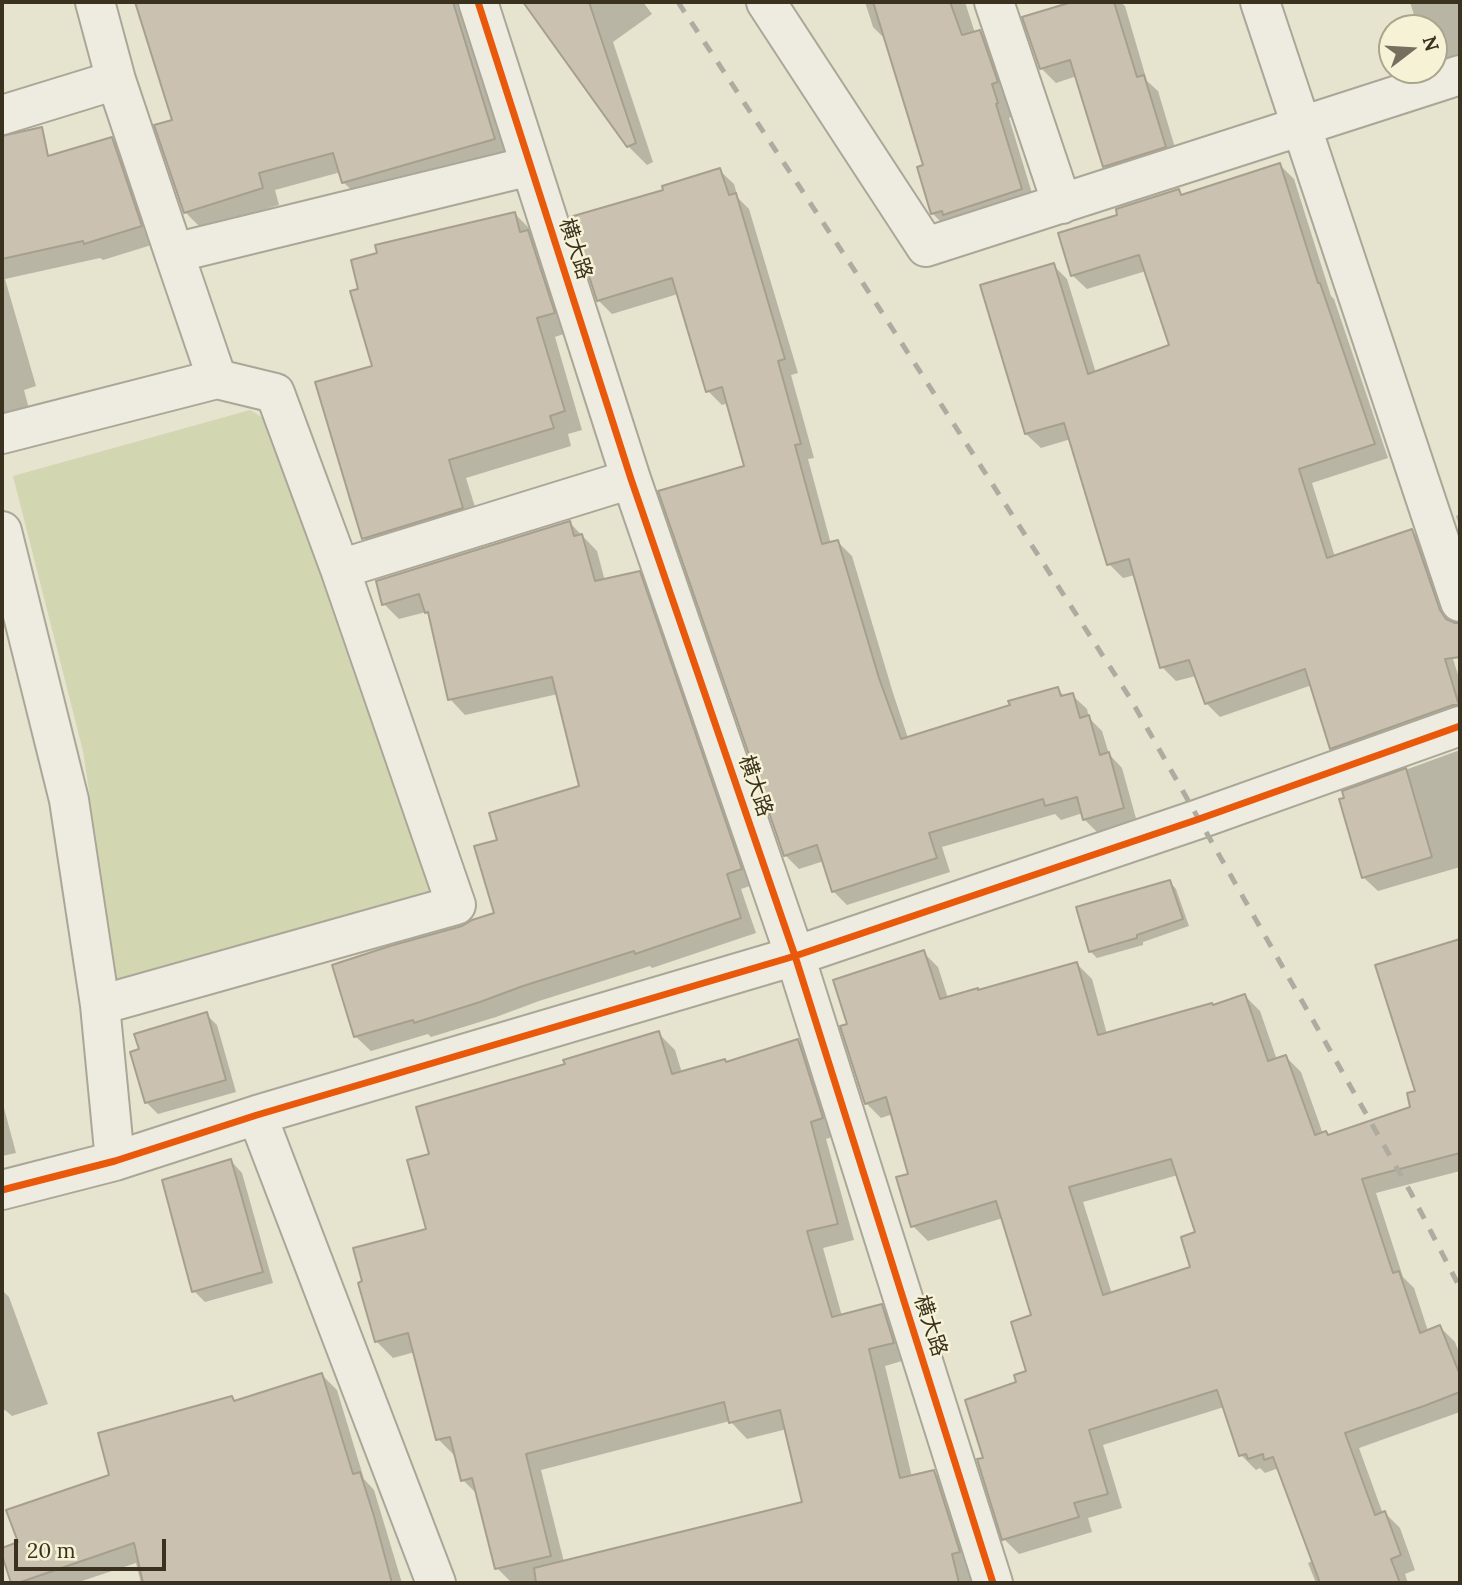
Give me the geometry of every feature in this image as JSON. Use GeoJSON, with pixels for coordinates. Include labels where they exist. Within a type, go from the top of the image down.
{"type":"FeatureCollection","features":[{"type":"Feature","properties":{"kind":"street"},"geometry":{"type":"LineString","coordinates":[[94,2],[116,80],[217,379]]}},
{"type":"Feature","properties":{"kind":"street","name":"横大路"},"geometry":{"type":"LineString","coordinates":[[478,2],[631,479],[795,956],[993,1583]]}},
{"type":"Feature","properties":{"kind":"street"},"geometry":{"type":"LineString","coordinates":[[766,2],[926,247],[1460,75]]}},
{"type":"Feature","properties":{"kind":"street"},"geometry":{"type":"LineString","coordinates":[[994,2],[1062,204]]}},
{"type":"Feature","properties":{"kind":"street"},"geometry":{"type":"LineString","coordinates":[[1261,2],[1460,602]]}},
{"type":"Feature","properties":{"kind":"street"},"geometry":{"type":"LineString","coordinates":[[2,115],[116,80]]}},
{"type":"Feature","properties":{"kind":"street"},"geometry":{"type":"LineString","coordinates":[[174,253],[530,166]]}},
{"type":"Feature","properties":{"kind":"street"},"geometry":{"type":"LineString","coordinates":[[2,434],[217,379],[275,393],[340,569],[456,905],[100,1005]]}},
{"type":"Feature","properties":{"kind":"street"},"geometry":{"type":"LineString","coordinates":[[340,569],[631,479]]}},
{"type":"Feature","properties":{"kind":"street"},"geometry":{"type":"LineString","coordinates":[[2,531],[69,800],[100,1005],[115,1161]]}},
{"type":"Feature","properties":{"kind":"street"},"geometry":{"type":"LineString","coordinates":[[2,1189],[115,1161],[257,1115],[795,956],[1199,819],[1460,726]]}},
{"type":"Feature","properties":{"kind":"street"},"geometry":{"type":"LineString","coordinates":[[257,1115],[436,1583]]}},
{"type":"Feature","properties":{"kind":"green space"},"geometry":{"type":"Polygon","coordinates":[[[250,410],[265,419],[433,875],[430,893],[118,984],[83,751],[13,476],[250,410]]]}},
{"type":"Feature","properties":{"kind":"building"},"geometry":{"type":"Polygon","coordinates":[[[135,2],[453,2],[495,139],[342,183],[333,153],[259,173],[263,188],[184,213],[154,125],[172,120],[135,2]]]}},
{"type":"Feature","properties":{"kind":"building"},"geometry":{"type":"Polygon","coordinates":[[[523,2],[589,2],[636,143],[627,147],[523,2]]]}},
{"type":"Feature","properties":{"kind":"building"},"geometry":{"type":"Polygon","coordinates":[[[873,2],[950,2],[962,35],[980,30],[998,82],[992,84],[998,103],[996,104],[1022,189],[943,215],[942,211],[931,214],[917,167],[923,165],[873,2]]]}},
{"type":"Feature","properties":{"kind":"building"},"geometry":{"type":"Polygon","coordinates":[[[1072,2],[1114,2],[1137,77],[1144,75],[1166,147],[1103,167],[1070,60],[1040,69],[1022,17],[1072,2]]]}},
{"type":"Feature","properties":{"kind":"building"},"geometry":{"type":"Polygon","coordinates":[[[42,127],[48,156],[112,137],[142,226],[84,244],[83,241],[2,259],[2,136],[42,127]]]}},
{"type":"Feature","properties":{"kind":"building"},"geometry":{"type":"Polygon","coordinates":[[[1280,163],[1318,283],[1375,444],[1299,469],[1327,558],[1412,529],[1440,610],[1446,619],[1460,623],[1460,657],[1445,659],[1459,705],[1330,749],[1305,669],[1205,704],[1189,660],[1160,668],[1129,559],[1107,565],[1064,423],[1025,434],[980,285],[1054,263],[1088,374],[1169,345],[1139,255],[1071,276],[1058,233],[1117,215],[1116,209],[1179,189],[1181,195],[1280,163]]]}},
{"type":"Feature","properties":{"kind":"building"},"geometry":{"type":"Polygon","coordinates":[[[720,168],[729,195],[736,193],[785,359],[778,361],[801,444],[795,445],[822,544],[838,540],[879,678],[901,739],[1010,705],[1008,701],[1058,687],[1061,696],[1073,693],[1080,718],[1089,715],[1100,755],[1109,752],[1124,808],[1083,820],[1077,797],[1045,806],[1043,799],[929,833],[937,858],[832,892],[817,845],[784,856],[658,491],[744,466],[722,387],[706,392],[672,278],[597,301],[570,217],[663,190],[662,186],[720,168]]]}},
{"type":"Feature","properties":{"kind":"building"},"geometry":{"type":"Polygon","coordinates":[[[515,212],[520,232],[528,230],[555,313],[537,318],[565,411],[550,416],[554,428],[449,460],[463,508],[362,539],[315,382],[372,366],[350,291],[358,289],[351,260],[377,253],[375,245],[515,212]]]}},
{"type":"Feature","properties":{"kind":"building"},"geometry":{"type":"Polygon","coordinates":[[[570,521],[574,536],[582,534],[595,581],[640,571],[742,869],[727,874],[741,918],[414,1023],[413,1020],[354,1037],[332,965],[462,926],[494,913],[474,846],[497,840],[489,813],[579,786],[552,677],[448,700],[428,612],[425,613],[419,594],[382,605],[376,581],[570,521]]]}},
{"type":"Feature","properties":{"kind":"building"},"geometry":{"type":"Polygon","coordinates":[[[1406,768],[1432,857],[1362,878],[1339,799],[1344,798],[1342,791],[1406,768]]]}},
{"type":"Feature","properties":{"kind":"building"},"geometry":{"type":"Polygon","coordinates":[[[1170,880],[1183,919],[1137,935],[1137,938],[1089,952],[1076,907],[1170,880]]]}},
{"type":"Feature","properties":{"kind":"building"},"geometry":{"type":"Polygon","coordinates":[[[1460,939],[1460,1153],[1362,1179],[1393,1273],[1399,1271],[1420,1333],[1440,1325],[1460,1375],[1460,1392],[1345,1433],[1375,1515],[1385,1511],[1401,1555],[1391,1559],[1400,1583],[1320,1583],[1273,1457],[1264,1460],[1263,1454],[1248,1459],[1246,1454],[1239,1456],[1217,1390],[1089,1430],[1108,1494],[1074,1503],[1079,1517],[1002,1540],[977,1459],[983,1458],[965,1400],[1016,1382],[1014,1375],[1026,1371],[1011,1322],[1031,1315],[996,1201],[911,1227],[896,1177],[908,1174],[886,1097],[865,1104],[840,1026],[847,1024],[833,980],[924,950],[940,999],[1077,962],[1098,1035],[1245,994],[1268,1061],[1286,1055],[1315,1135],[1326,1131],[1328,1135],[1410,1107],[1407,1093],[1415,1091],[1375,965],[1460,939]],[[1171,1159],[1069,1187],[1103,1295],[1190,1267],[1181,1237],[1195,1232],[1171,1159]]]}},
{"type":"Feature","properties":{"kind":"building"},"geometry":{"type":"Polygon","coordinates":[[[207,1012],[226,1080],[145,1103],[130,1052],[139,1049],[134,1034],[207,1012]]]}},
{"type":"Feature","properties":{"kind":"building"},"geometry":{"type":"Polygon","coordinates":[[[659,1031],[672,1074],[725,1059],[726,1062],[798,1039],[823,1118],[811,1122],[838,1224],[807,1231],[832,1317],[882,1304],[894,1343],[869,1349],[900,1478],[934,1470],[960,1552],[952,1554],[959,1583],[536,1583],[534,1568],[802,1502],[780,1410],[729,1423],[724,1402],[526,1454],[551,1556],[495,1569],[472,1478],[461,1481],[450,1437],[436,1440],[408,1333],[375,1342],[358,1283],[362,1281],[353,1248],[426,1229],[407,1160],[429,1154],[416,1107],[565,1064],[563,1060],[659,1031]]]}},
{"type":"Feature","properties":{"kind":"building"},"geometry":{"type":"Polygon","coordinates":[[[231,1159],[263,1272],[192,1292],[162,1180],[231,1159]]]}},
{"type":"Feature","properties":{"kind":"building"},"geometry":{"type":"Polygon","coordinates":[[[322,1373],[353,1474],[360,1472],[392,1583],[143,1583],[134,1543],[18,1583],[11,1583],[2,1548],[18,1542],[6,1510],[109,1475],[98,1433],[232,1396],[234,1401],[322,1373]]]}},
{"type":"Feature","properties":{"kind":"railway"},"geometry":{"type":"LineString","coordinates":[[678,2],[1130,698],[1411,1193],[1460,1288]]}},
{"type":"Feature","properties":{"kind":"cycle path"},"geometry":{"type":"LineString","coordinates":[[478,2],[631,479],[795,956],[993,1583]]}},
{"type":"Feature","properties":{"kind":"cycle path"},"geometry":{"type":"LineString","coordinates":[[2,1190],[115,1161],[257,1115],[795,956],[1199,819],[1460,726]]}}]}
